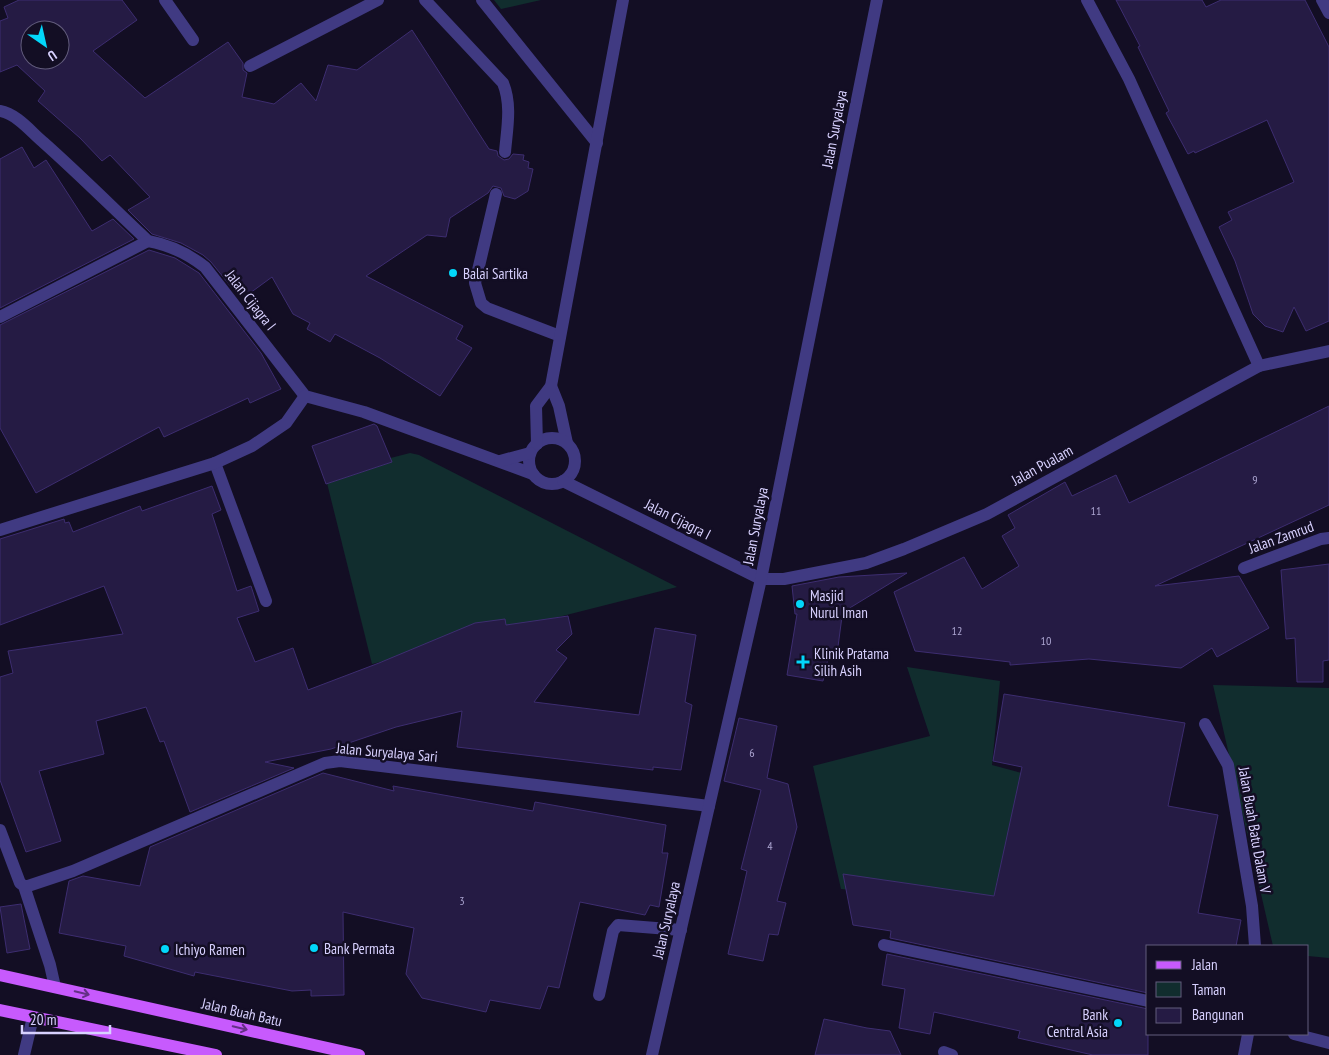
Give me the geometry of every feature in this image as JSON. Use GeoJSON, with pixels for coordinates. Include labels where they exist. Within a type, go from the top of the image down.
{"type":"FeatureCollection","features":[{"type":"Feature","properties":{"kind":"main road","name":"Jalan Buah Batu"},"geometry":{"type":"LineString","coordinates":[[0,975],[359,1055]]}},
{"type":"Feature","properties":{"kind":"main road"},"geometry":{"type":"LineString","coordinates":[[0,1010],[216,1055]]}},
{"type":"Feature","properties":{"kind":"street"},"geometry":{"type":"LineString","coordinates":[[164,0],[193,40]]}},
{"type":"Feature","properties":{"kind":"street"},"geometry":{"type":"LineString","coordinates":[[250,66],[378,0]]}},
{"type":"Feature","properties":{"kind":"street"},"geometry":{"type":"LineString","coordinates":[[426,0],[503,83],[509,105],[506,152]]}},
{"type":"Feature","properties":{"kind":"street"},"geometry":{"type":"LineString","coordinates":[[482,0],[596,142]]}},
{"type":"Feature","properties":{"kind":"street"},"geometry":{"type":"LineString","coordinates":[[533,474],[529,464],[534,448],[536,406],[551,386],[623,0]]}},
{"type":"Feature","properties":{"kind":"street","name":"Jalan Suryalaya"},"geometry":{"type":"LineString","coordinates":[[652,1055],[761,579],[877,0]]}},
{"type":"Feature","properties":{"kind":"street"},"geometry":{"type":"LineString","coordinates":[[1087,0],[1129,79],[1259,366]]}},
{"type":"Feature","properties":{"kind":"street"},"geometry":{"type":"LineString","coordinates":[[1322,0],[1329,13]]}},
{"type":"Feature","properties":{"kind":"street","name":"Jalan Cijagra I"},"geometry":{"type":"LineString","coordinates":[[0,111],[6,112],[24,126],[148,240],[166,244],[205,266],[305,396]]}},
{"type":"Feature","properties":{"kind":"street"},"geometry":{"type":"LineString","coordinates":[[496,194],[474,283],[482,303],[487,308],[560,336]]}},
{"type":"Feature","properties":{"kind":"street"},"geometry":{"type":"LineString","coordinates":[[0,317],[148,240]]}},
{"type":"Feature","properties":{"kind":"street","name":"Jalan Pualam"},"geometry":{"type":"LineString","coordinates":[[761,579],[784,579],[866,563],[904,549],[987,514],[1259,366],[1329,351]]}},
{"type":"Feature","properties":{"kind":"street"},"geometry":{"type":"LineString","coordinates":[[551,386],[559,406],[567,443]]}},
{"type":"Feature","properties":{"kind":"street"},"geometry":{"type":"LineString","coordinates":[[0,530],[215,463],[252,446],[286,423],[305,396],[364,412],[500,461],[552,484],[567,477],[575,463],[574,452],[567,443],[558,438],[546,439],[534,448],[500,461]]}},
{"type":"Feature","properties":{"kind":"street"},"geometry":{"type":"LineString","coordinates":[[215,463],[266,601]]}},
{"type":"Feature","properties":{"kind":"street","name":"Jalan Cijagra I"},"geometry":{"type":"LineString","coordinates":[[567,477],[579,488],[761,579]]}},
{"type":"Feature","properties":{"kind":"street","name":"Jalan Zamrud"},"geometry":{"type":"LineString","coordinates":[[1244,568],[1321,539],[1329,538]]}},
{"type":"Feature","properties":{"kind":"street","name":"Jalan Buah Batu Dalam V"},"geometry":{"type":"LineString","coordinates":[[1205,724],[1228,765],[1252,906],[1255,945]]}},
{"type":"Feature","properties":{"kind":"street","name":"Jalan Suryalaya Sari"},"geometry":{"type":"LineString","coordinates":[[24,886],[73,871],[325,763],[340,761],[709,806]]}},
{"type":"Feature","properties":{"kind":"street"},"geometry":{"type":"LineString","coordinates":[[0,830],[20,883],[24,886],[50,965],[55,987]]}},
{"type":"Feature","properties":{"kind":"street"},"geometry":{"type":"LineString","coordinates":[[599,995],[613,931],[618,925],[681,930]]}},
{"type":"Feature","properties":{"kind":"street"},"geometry":{"type":"LineString","coordinates":[[884,945],[1146,1001]]}},
{"type":"Feature","properties":{"kind":"street"},"geometry":{"type":"LineString","coordinates":[[24,1055],[33,1017]]}},
{"type":"Feature","properties":{"kind":"street"},"geometry":{"type":"LineString","coordinates":[[1244,1055],[1248,1035]]}},
{"type":"Feature","properties":{"kind":"street"},"geometry":{"type":"LineString","coordinates":[[1298,1035],[1329,1043]]}},
{"type":"Feature","properties":{"kind":"green space"},"geometry":{"type":"Polygon","coordinates":[[[494,0],[541,0],[501,9],[494,0]]]}},
{"type":"Feature","properties":{"kind":"green space"},"geometry":{"type":"Polygon","coordinates":[[[410,453],[419,455],[677,587],[372,664],[325,475],[410,453]]]}},
{"type":"Feature","properties":{"kind":"green space"},"geometry":{"type":"Polygon","coordinates":[[[907,667],[1000,681],[992,765],[1036,777],[1016,903],[841,889],[813,766],[930,736],[907,667]]]}},
{"type":"Feature","properties":{"kind":"green space"},"geometry":{"type":"Polygon","coordinates":[[[1213,685],[1329,688],[1329,958],[1309,956],[1309,945],[1273,945],[1213,685]]]}},
{"type":"Feature","properties":{"kind":"building"},"geometry":{"type":"Polygon","coordinates":[[[19,0],[122,0],[137,20],[93,51],[145,98],[228,42],[243,63],[243,70],[247,73],[242,97],[274,104],[301,83],[316,101],[328,65],[357,70],[412,30],[489,149],[497,151],[498,156],[504,160],[509,159],[513,154],[524,155],[523,160],[529,162],[528,168],[533,169],[528,191],[515,199],[504,196],[501,188],[493,186],[488,193],[450,218],[446,237],[427,235],[366,276],[463,326],[456,339],[472,348],[440,396],[380,358],[335,334],[330,342],[307,329],[310,323],[293,314],[272,277],[246,296],[232,288],[203,255],[181,243],[152,234],[128,210],[150,197],[110,155],[102,161],[80,138],[38,101],[45,91],[22,70],[70,70],[70,20],[20,20],[20,68],[17,65],[0,72],[0,21],[8,18],[4,7],[19,0]]]}},
{"type":"Feature","properties":{"kind":"building"},"geometry":{"type":"Polygon","coordinates":[[[1116,0],[1202,0],[1206,7],[1221,0],[1305,0],[1329,47],[1329,321],[1306,331],[1294,307],[1283,332],[1265,326],[1253,314],[1235,261],[1219,227],[1232,220],[1228,212],[1294,182],[1267,120],[1195,153],[1194,151],[1188,154],[1166,113],[1169,111],[1138,47],[1140,46],[1116,0]]]}},
{"type":"Feature","properties":{"kind":"building"},"geometry":{"type":"Polygon","coordinates":[[[22,147],[34,168],[46,160],[92,231],[113,219],[134,239],[0,308],[0,159],[22,147]]]}},
{"type":"Feature","properties":{"kind":"building"},"geometry":{"type":"Polygon","coordinates":[[[149,250],[175,258],[199,273],[261,353],[281,389],[250,403],[248,398],[164,437],[159,427],[36,493],[0,428],[0,325],[149,250]]]}},
{"type":"Feature","properties":{"kind":"building"},"geometry":{"type":"Polygon","coordinates":[[[1329,406],[1329,505],[1155,586],[1239,576],[1269,628],[1217,657],[1212,648],[1181,668],[1089,659],[1010,665],[1010,662],[915,651],[894,592],[964,557],[982,589],[1019,566],[1002,536],[1015,528],[1008,515],[1065,482],[1072,496],[1116,475],[1129,503],[1329,406]]]}},
{"type":"Feature","properties":{"kind":"building"},"geometry":{"type":"Polygon","coordinates":[[[374,424],[377,426],[392,462],[326,484],[312,446],[374,424]]]}},
{"type":"Feature","properties":{"kind":"building"},"geometry":{"type":"Polygon","coordinates":[[[212,486],[221,510],[212,514],[237,591],[251,586],[259,611],[237,618],[255,662],[293,648],[308,690],[475,623],[505,619],[506,625],[568,616],[572,634],[556,650],[567,658],[534,702],[639,715],[655,628],[696,635],[685,702],[692,705],[681,770],[653,767],[653,770],[457,747],[462,711],[396,727],[331,749],[265,762],[294,768],[190,812],[164,741],[160,742],[146,707],[96,721],[104,754],[39,771],[61,841],[26,852],[0,780],[0,677],[13,673],[8,651],[123,634],[104,586],[0,625],[0,539],[64,519],[65,523],[69,522],[73,532],[140,506],[142,511],[212,486]]]}},
{"type":"Feature","properties":{"kind":"building"},"geometry":{"type":"Polygon","coordinates":[[[1329,564],[1329,660],[1323,661],[1323,682],[1297,682],[1295,638],[1286,639],[1281,570],[1329,564]]]}},
{"type":"Feature","properties":{"kind":"building"},"geometry":{"type":"Polygon","coordinates":[[[907,573],[848,609],[843,609],[837,654],[829,654],[823,681],[787,675],[797,614],[795,614],[792,586],[839,577],[907,573]]]}},
{"type":"Feature","properties":{"kind":"building"},"geometry":{"type":"Polygon","coordinates":[[[1004,694],[1185,723],[1168,806],[1218,815],[1198,913],[1241,920],[1236,945],[1146,945],[1146,993],[890,938],[891,931],[853,925],[843,874],[994,896],[1022,767],[993,761],[1004,694]]]}},
{"type":"Feature","properties":{"kind":"building"},"geometry":{"type":"Polygon","coordinates":[[[739,718],[777,726],[767,778],[788,784],[797,827],[777,901],[786,903],[778,935],[769,934],[763,961],[728,954],[747,871],[741,869],[761,790],[724,781],[739,718]]]}},
{"type":"Feature","properties":{"kind":"building"},"geometry":{"type":"Polygon","coordinates":[[[323,773],[394,791],[393,786],[533,811],[535,802],[666,825],[662,853],[668,853],[659,907],[650,905],[645,915],[580,902],[559,988],[548,986],[540,1009],[490,1000],[486,1012],[422,998],[406,974],[414,928],[343,912],[344,995],[311,996],[311,990],[292,991],[195,972],[194,976],[124,956],[126,946],[59,933],[69,881],[83,876],[140,886],[150,847],[323,773]]]}},
{"type":"Feature","properties":{"kind":"building"},"geometry":{"type":"Polygon","coordinates":[[[21,904],[30,949],[7,953],[0,907],[21,904]]]}},
{"type":"Feature","properties":{"kind":"building"},"geometry":{"type":"Polygon","coordinates":[[[887,954],[1146,1009],[1148,1055],[1093,1055],[1018,1038],[1020,1031],[934,1012],[930,1034],[899,1028],[905,989],[882,985],[887,954]]]}},
{"type":"Feature","properties":{"kind":"building"},"geometry":{"type":"Polygon","coordinates":[[[824,1019],[890,1031],[901,1055],[815,1055],[824,1019]]]}},
{"type":"Feature","properties":{"kind":"place","name":"Balai Sartika"},"geometry":{"type":"Point","coordinates":[453,273]}},
{"type":"Feature","properties":{"kind":"place","name":"Masjid Nurul Iman"},"geometry":{"type":"Point","coordinates":[800,604]}},
{"type":"Feature","properties":{"kind":"place","name":"Klinik Pratama Silih Asih"},"geometry":{"type":"Point","coordinates":[803,662]}},
{"type":"Feature","properties":{"kind":"place","name":"Bank Permata"},"geometry":{"type":"Point","coordinates":[314,948]}},
{"type":"Feature","properties":{"kind":"place","name":"Ichiyo Ramen"},"geometry":{"type":"Point","coordinates":[165,949]}},
{"type":"Feature","properties":{"kind":"place","name":"Bank Central Asia"},"geometry":{"type":"Point","coordinates":[1118,1023]}}]}
